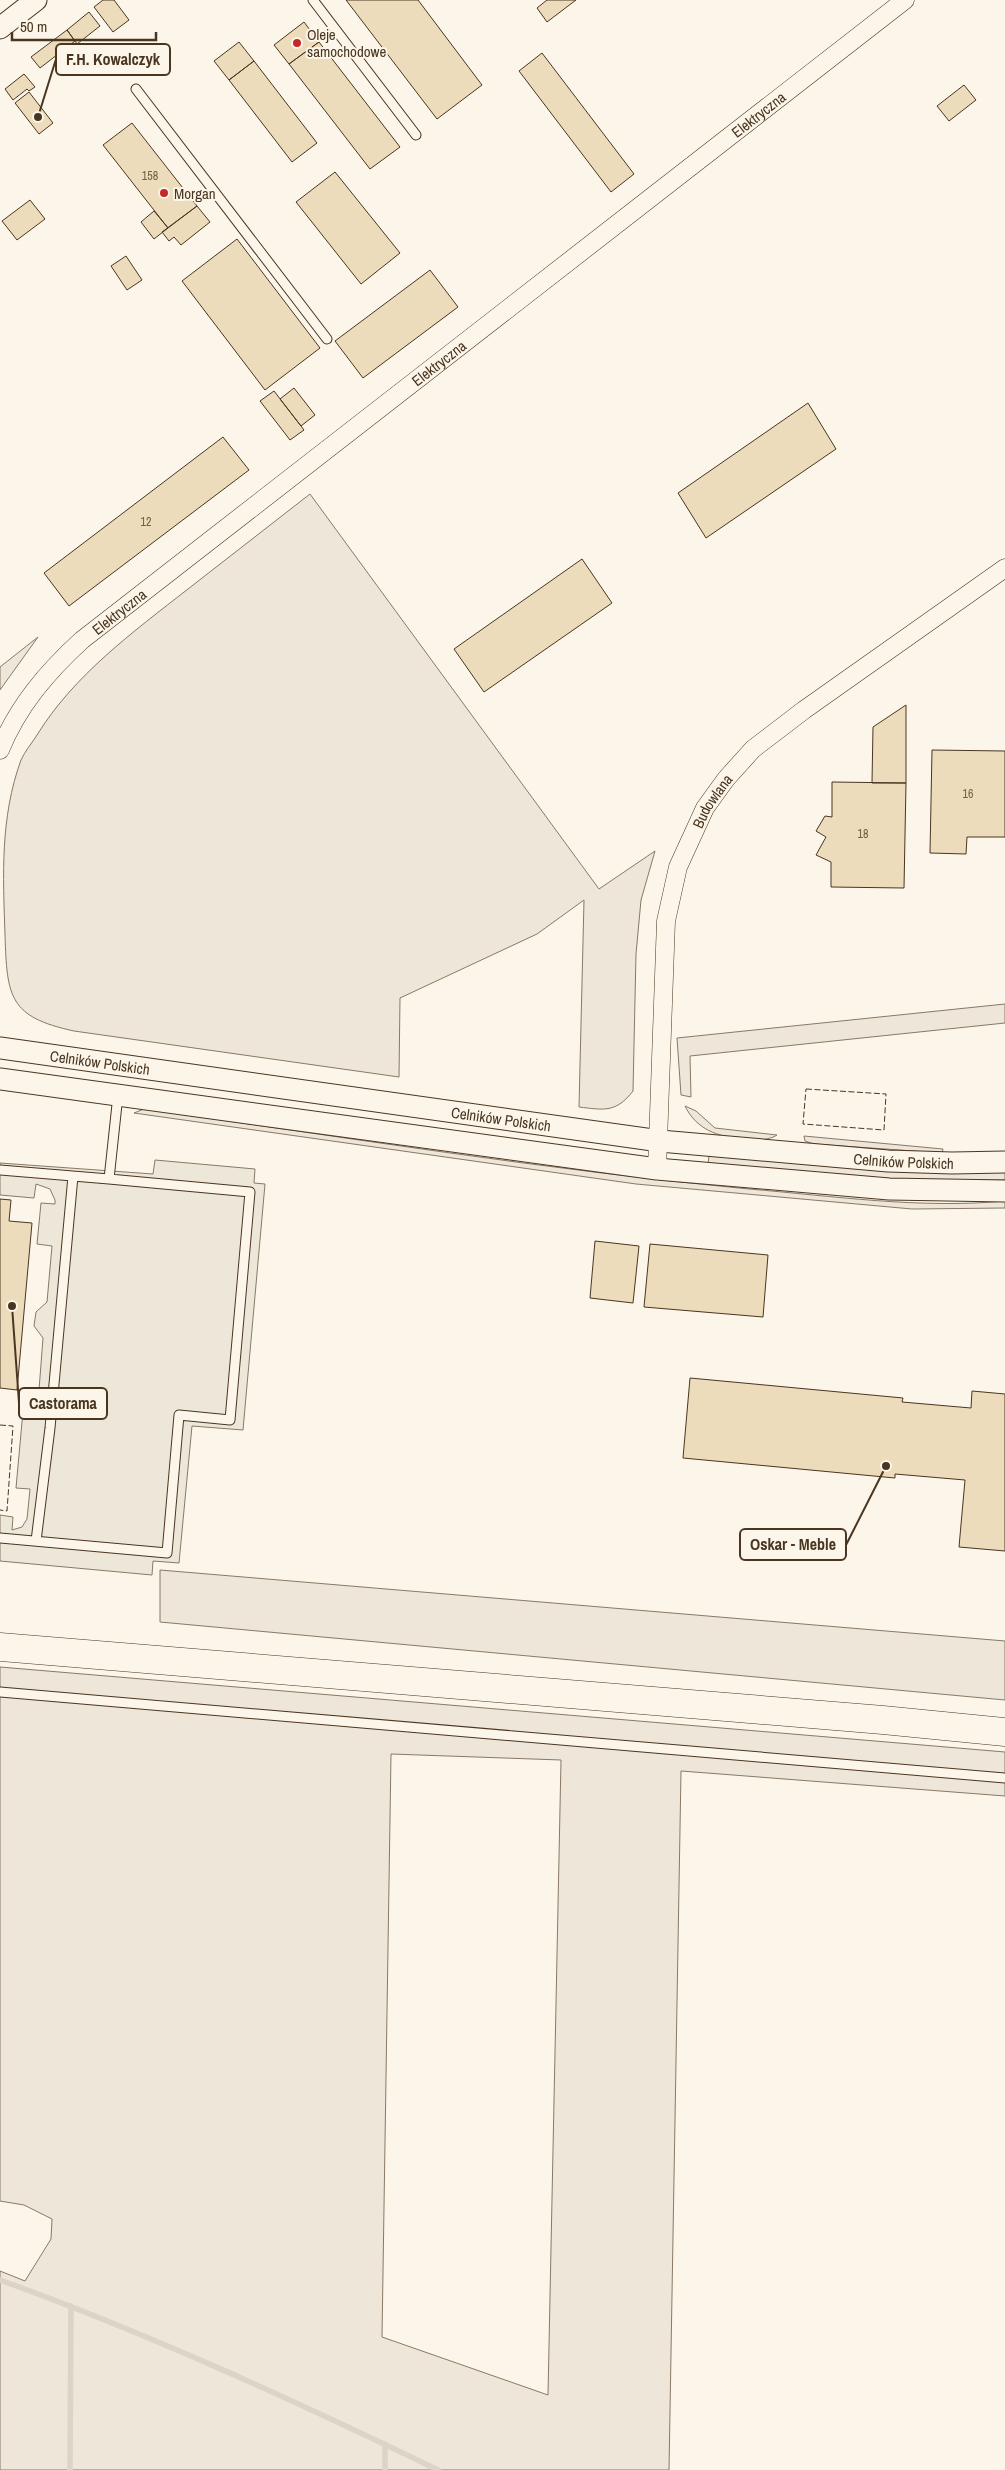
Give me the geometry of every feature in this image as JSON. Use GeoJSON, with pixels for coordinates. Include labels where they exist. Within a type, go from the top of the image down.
{"type":"FeatureCollection","features":[{"type":"Feature","properties":{"kind":"highway"},"geometry":{"type":"LineString","coordinates":[[0,1647],[884,1720],[1005,1732]]}},
{"type":"Feature","properties":{"kind":"street"},"geometry":{"type":"LineString","coordinates":[[0,28],[36,0]]}},
{"type":"Feature","properties":{"kind":"street","name":"Elektryczna"},"geometry":{"type":"LineString","coordinates":[[0,750],[8,729],[35,688],[82,640],[905,0]]}},
{"type":"Feature","properties":{"kind":"street","name":"Budowlana"},"geometry":{"type":"LineString","coordinates":[[657,1169],[660,1141],[662,975],[666,921],[678,867],[705,808],[726,779],[753,749],[804,710],[1005,568]]}},
{"type":"Feature","properties":{"kind":"street","name":"Celników Polskich"},"geometry":{"type":"LineString","coordinates":[[0,1048],[660,1141],[888,1161],[1005,1162]]}},
{"type":"Feature","properties":{"kind":"street","name":"Celników Polskich"},"geometry":{"type":"LineString","coordinates":[[0,1079],[657,1169],[889,1190],[1005,1191]]}},
{"type":"Feature","properties":{"kind":"lane"},"geometry":{"type":"LineString","coordinates":[[313,0],[416,135]]}},
{"type":"Feature","properties":{"kind":"lane"},"geometry":{"type":"LineString","coordinates":[[136,89],[327,339]]}},
{"type":"Feature","properties":{"kind":"lane"},"geometry":{"type":"LineString","coordinates":[[109,1179],[118,1095]]}},
{"type":"Feature","properties":{"kind":"lane"},"geometry":{"type":"LineString","coordinates":[[0,1170],[250,1192],[230,1420],[179,1415],[168,1553],[0,1538]]}},
{"type":"Feature","properties":{"kind":"lane"},"geometry":{"type":"LineString","coordinates":[[36,1541],[50,1428],[73,1176]]}},
{"type":"Feature","properties":{"kind":"lane"},"geometry":{"type":"LineString","coordinates":[[0,1692],[1005,1778]]}},
{"type":"Feature","properties":{"kind":"shaded area"},"geometry":{"type":"Polygon","coordinates":[[[310,494],[599,889],[655,851],[641,900],[636,954],[633,1091],[615,1107],[596,1109],[579,1107],[584,900],[537,934],[400,998],[399,1077],[74,1031],[36,1019],[24,1011],[16,1001],[7,974],[4,847],[9,803],[24,753],[68,693],[106,656],[146,622],[310,494]]]}},
{"type":"Feature","properties":{"kind":"shaded area"},"geometry":{"type":"Polygon","coordinates":[[[38,637],[0,690],[0,667],[38,637]]]}},
{"type":"Feature","properties":{"kind":"shaded area"},"geometry":{"type":"Polygon","coordinates":[[[1005,1004],[1005,1023],[690,1056],[691,1097],[681,1095],[677,1038],[1005,1004]]]}},
{"type":"Feature","properties":{"kind":"shaded area"},"geometry":{"type":"Polygon","coordinates":[[[685,1106],[696,1111],[715,1128],[777,1135],[762,1140],[752,1140],[721,1135],[699,1124],[685,1106]]]}},
{"type":"Feature","properties":{"kind":"shaded area"},"geometry":{"type":"Polygon","coordinates":[[[144,1109],[521,1163],[673,1181],[909,1203],[1005,1201],[1005,1208],[912,1209],[636,1184],[134,1113],[144,1109]]]}},
{"type":"Feature","properties":{"kind":"shaded area"},"geometry":{"type":"Polygon","coordinates":[[[804,1136],[943,1149],[942,1153],[814,1144],[805,1141],[804,1136]]]}},
{"type":"Feature","properties":{"kind":"shaded area"},"geometry":{"type":"Polygon","coordinates":[[[709,1155],[894,1171],[1005,1172],[1005,1180],[895,1180],[708,1165],[709,1155]]]}},
{"type":"Feature","properties":{"kind":"shaded area"},"geometry":{"type":"Polygon","coordinates":[[[155,1160],[255,1169],[254,1183],[265,1184],[243,1430],[192,1426],[179,1563],[153,1561],[152,1575],[0,1561],[0,1515],[13,1517],[12,1530],[22,1527],[27,1519],[30,1489],[16,1488],[25,1389],[39,1390],[43,1338],[34,1326],[36,1312],[47,1302],[52,1246],[37,1244],[41,1203],[55,1204],[55,1200],[50,1189],[36,1184],[34,1198],[0,1195],[0,1163],[153,1174],[155,1160]]]}},
{"type":"Feature","properties":{"kind":"shaded area"},"geometry":{"type":"Polygon","coordinates":[[[160,1570],[1005,1641],[1005,1700],[160,1622],[160,1570]]]}},
{"type":"Feature","properties":{"kind":"shaded area"},"geometry":{"type":"Polygon","coordinates":[[[0,1667],[1005,1752],[1005,1796],[681,1771],[669,2470],[0,2470],[0,2271],[25,2281],[51,2239],[52,2219],[24,2205],[0,2201],[0,1667]],[[391,1754],[382,2337],[548,2395],[561,1760],[391,1754]]]}},
{"type":"Feature","properties":{"kind":"building"},"geometry":{"type":"Polygon","coordinates":[[[103,0],[114,0],[129,20],[113,32],[94,7],[103,0]]]}},
{"type":"Feature","properties":{"kind":"building"},"geometry":{"type":"Polygon","coordinates":[[[346,0],[418,0],[482,85],[437,119],[346,0]]]}},
{"type":"Feature","properties":{"kind":"building"},"geometry":{"type":"Polygon","coordinates":[[[547,0],[576,0],[547,22],[537,8],[547,0]]]}},
{"type":"Feature","properties":{"kind":"building"},"geometry":{"type":"Polygon","coordinates":[[[89,12],[100,26],[77,44],[67,30],[89,12]]]}},
{"type":"Feature","properties":{"kind":"building","name":"Oleje samochodowe"},"geometry":{"type":"Polygon","coordinates":[[[304,22],[319,42],[289,64],[274,45],[304,22]]]}},
{"type":"Feature","properties":{"kind":"building"},"geometry":{"type":"Polygon","coordinates":[[[67,30],[75,41],[40,68],[31,57],[67,30]]]}},
{"type":"Feature","properties":{"kind":"building"},"geometry":{"type":"Polygon","coordinates":[[[239,42],[254,61],[229,80],[214,61],[239,42]]]}},
{"type":"Feature","properties":{"kind":"building"},"geometry":{"type":"Polygon","coordinates":[[[319,42],[400,147],[370,169],[289,64],[319,42]]]}},
{"type":"Feature","properties":{"kind":"building"},"geometry":{"type":"Polygon","coordinates":[[[542,53],[634,174],[611,192],[519,71],[542,53]]]}},
{"type":"Feature","properties":{"kind":"building"},"geometry":{"type":"Polygon","coordinates":[[[254,61],[317,143],[292,162],[229,80],[254,61]]]}},
{"type":"Feature","properties":{"kind":"building"},"geometry":{"type":"Polygon","coordinates":[[[24,74],[35,87],[29,91],[27,89],[13,100],[5,89],[24,74]]]}},
{"type":"Feature","properties":{"kind":"building"},"geometry":{"type":"Polygon","coordinates":[[[964,85],[976,100],[949,121],[937,106],[964,85]]]}},
{"type":"Feature","properties":{"kind":"building"},"geometry":{"type":"Polygon","coordinates":[[[29,92],[53,123],[39,134],[15,103],[29,92]]]}},
{"type":"Feature","properties":{"kind":"building"},"geometry":{"type":"Polygon","coordinates":[[[132,123],[197,206],[168,228],[103,145],[132,123]]]}},
{"type":"Feature","properties":{"kind":"building"},"geometry":{"type":"Polygon","coordinates":[[[335,172],[400,253],[361,284],[296,202],[335,172]]]}},
{"type":"Feature","properties":{"kind":"building"},"geometry":{"type":"Polygon","coordinates":[[[30,200],[45,219],[17,240],[2,221],[30,200]]]}},
{"type":"Feature","properties":{"kind":"building"},"geometry":{"type":"Polygon","coordinates":[[[197,206],[210,222],[181,245],[174,237],[169,241],[162,232],[197,206]]]}},
{"type":"Feature","properties":{"kind":"building"},"geometry":{"type":"Polygon","coordinates":[[[154,211],[168,228],[154,239],[141,222],[154,211]]]}},
{"type":"Feature","properties":{"kind":"building"},"geometry":{"type":"Polygon","coordinates":[[[237,239],[320,348],[265,390],[182,281],[237,239]]]}},
{"type":"Feature","properties":{"kind":"building"},"geometry":{"type":"Polygon","coordinates":[[[126,256],[142,280],[127,290],[111,266],[126,256]]]}},
{"type":"Feature","properties":{"kind":"building"},"geometry":{"type":"Polygon","coordinates":[[[430,270],[458,307],[363,378],[335,341],[430,270]]]}},
{"type":"Feature","properties":{"kind":"building"},"geometry":{"type":"Polygon","coordinates":[[[294,388],[315,415],[301,426],[280,399],[294,388]]]}},
{"type":"Feature","properties":{"kind":"building"},"geometry":{"type":"Polygon","coordinates":[[[274,391],[304,430],[290,440],[260,401],[274,391]]]}},
{"type":"Feature","properties":{"kind":"building"},"geometry":{"type":"Polygon","coordinates":[[[808,403],[836,449],[706,538],[678,493],[808,403]]]}},
{"type":"Feature","properties":{"kind":"building"},"geometry":{"type":"Polygon","coordinates":[[[223,437],[249,470],[69,606],[44,573],[223,437]]]}},
{"type":"Feature","properties":{"kind":"building"},"geometry":{"type":"Polygon","coordinates":[[[582,559],[612,603],[484,692],[454,649],[582,559]]]}},
{"type":"Feature","properties":{"kind":"building"},"geometry":{"type":"Polygon","coordinates":[[[906,705],[906,783],[872,783],[873,727],[906,705]]]}},
{"type":"Feature","properties":{"kind":"building"},"geometry":{"type":"Polygon","coordinates":[[[932,750],[1005,751],[1005,837],[967,837],[966,854],[930,853],[932,750]]]}},
{"type":"Feature","properties":{"kind":"building"},"geometry":{"type":"Polygon","coordinates":[[[832,782],[906,783],[904,888],[831,887],[831,862],[816,855],[826,837],[816,831],[825,816],[832,817],[832,782]]]}},
{"type":"Feature","properties":{"kind":"building"},"geometry":{"type":"Polygon","coordinates":[[[0,1199],[11,1200],[9,1221],[32,1223],[17,1390],[0,1388],[0,1199]]]}},
{"type":"Feature","properties":{"kind":"building"},"geometry":{"type":"Polygon","coordinates":[[[595,1241],[639,1246],[633,1303],[590,1298],[595,1241]]]}},
{"type":"Feature","properties":{"kind":"building"},"geometry":{"type":"Polygon","coordinates":[[[650,1244],[768,1255],[763,1317],[644,1307],[650,1244]]]}},
{"type":"Feature","properties":{"kind":"building"},"geometry":{"type":"Polygon","coordinates":[[[690,1378],[903,1398],[902,1402],[971,1408],[972,1391],[1005,1394],[1005,1551],[959,1547],[965,1480],[895,1474],[895,1478],[683,1458],[690,1378]]]}},
{"type":"Feature","properties":{"kind":"waterway"},"geometry":{"type":"LineString","coordinates":[[0,2280],[112,2323],[222,2369],[438,2470]]}},
{"type":"Feature","properties":{"kind":"waterway"},"geometry":{"type":"LineString","coordinates":[[70,2470],[71,2306]]}},
{"type":"Feature","properties":{"kind":"waterway"},"geometry":{"type":"LineString","coordinates":[[385,2444],[385,2470]]}},
{"type":"Feature","properties":{"kind":"fence"},"geometry":{"type":"LineString","coordinates":[[806,1089],[886,1094],[884,1130],[803,1124],[806,1089]]}},
{"type":"Feature","properties":{"kind":"fence"},"geometry":{"type":"LineString","coordinates":[[0,1425],[13,1426],[7,1511],[0,1510]]}},
{"type":"Feature","properties":{"kind":"place","name":"Oleje samochodowe"},"geometry":{"type":"Point","coordinates":[297,43]}},
{"type":"Feature","properties":{"kind":"place","name":"F.H. Kowalczyk"},"geometry":{"type":"Point","coordinates":[38,117]}},
{"type":"Feature","properties":{"kind":"place","name":"Morgan"},"geometry":{"type":"Point","coordinates":[164,193]}},
{"type":"Feature","properties":{"kind":"place","name":"Castorama"},"geometry":{"type":"Point","coordinates":[12,1306]}},
{"type":"Feature","properties":{"kind":"place","name":"Oskar - Meble"},"geometry":{"type":"Point","coordinates":[886,1466]}}]}
